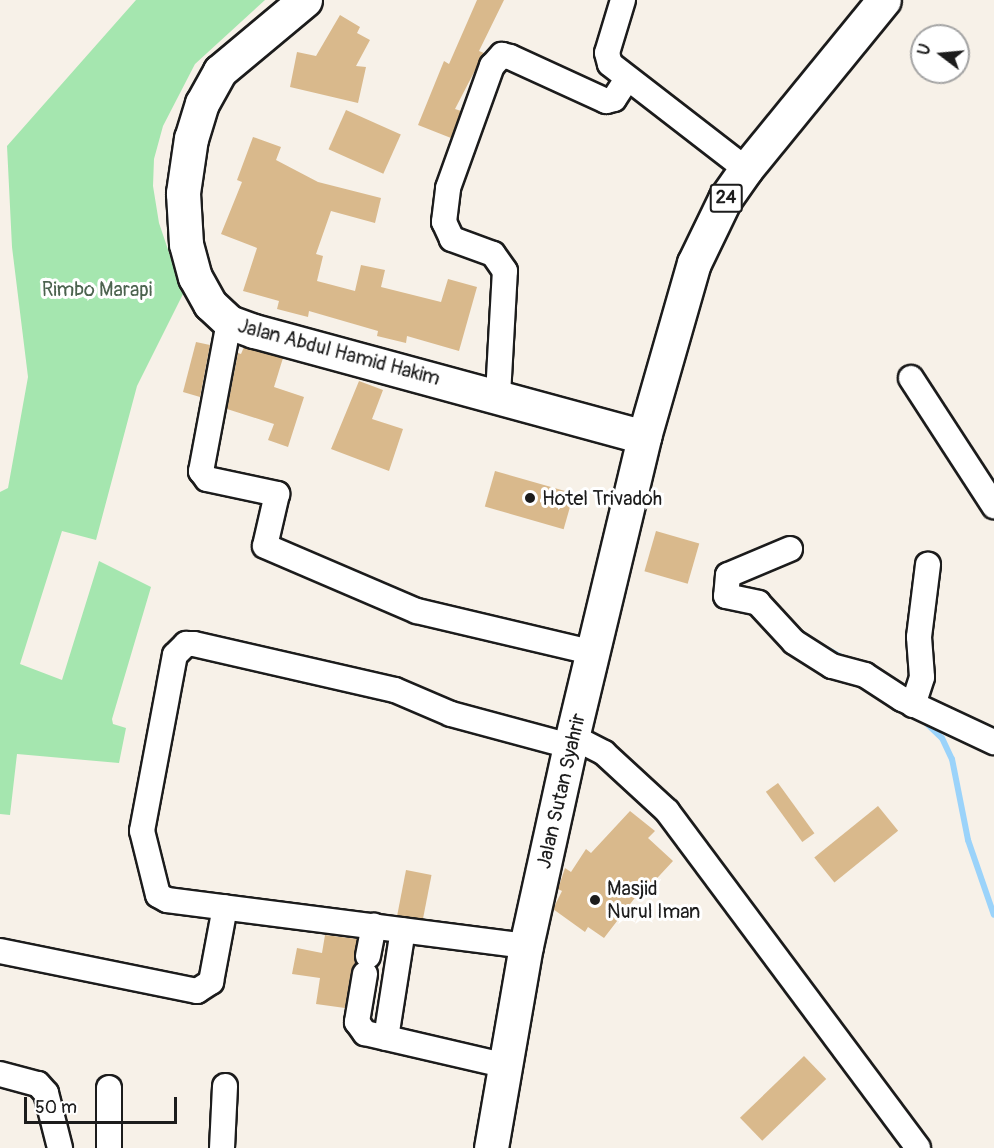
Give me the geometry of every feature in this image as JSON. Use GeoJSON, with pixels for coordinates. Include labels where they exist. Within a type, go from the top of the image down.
{"type":"FeatureCollection","features":[{"type":"Feature","properties":{"kind":"main road","name":"Jalan Abdul Hamid Hakim"},"geometry":{"type":"LineString","coordinates":[[305,0],[220,71],[202,103],[191,138],[183,193],[186,244],[195,276],[210,304],[229,322],[644,437]]}},
{"type":"Feature","properties":{"kind":"main road","name":"24"},"geometry":{"type":"LineString","coordinates":[[644,437],[694,262],[712,223],[746,169],[884,0]]}},
{"type":"Feature","properties":{"kind":"main road","name":"Jalan Sutan Syahrir"},"geometry":{"type":"LineString","coordinates":[[491,1148],[503,1065],[526,946],[644,437]]}},
{"type":"Feature","properties":{"kind":"street"},"geometry":{"type":"LineString","coordinates":[[623,0],[607,53],[610,64],[746,169]]}},
{"type":"Feature","properties":{"kind":"street"},"geometry":{"type":"LineString","coordinates":[[498,395],[505,271],[493,254],[452,239],[444,222],[451,178],[492,66],[502,55],[510,57],[606,101],[614,99],[627,79]]}},
{"type":"Feature","properties":{"kind":"street"},"geometry":{"type":"LineString","coordinates":[[229,322],[201,471],[207,479],[277,494],[265,546],[417,612],[594,653]]}},
{"type":"Feature","properties":{"kind":"street"},"geometry":{"type":"LineString","coordinates":[[911,378],[994,506]]}},
{"type":"Feature","properties":{"kind":"street"},"geometry":{"type":"LineString","coordinates":[[790,549],[728,575],[726,596],[758,603],[808,652],[839,669],[866,675],[913,705],[994,742]]}},
{"type":"Feature","properties":{"kind":"street"},"geometry":{"type":"LineString","coordinates":[[913,705],[922,677],[919,637],[928,565]]}},
{"type":"Feature","properties":{"kind":"street"},"geometry":{"type":"LineString","coordinates":[[526,946],[167,900],[158,894],[144,844],[144,814],[175,655],[186,644],[395,690],[451,714],[572,742],[604,753],[667,810],[918,1148]]}},
{"type":"Feature","properties":{"kind":"street"},"geometry":{"type":"LineString","coordinates":[[0,951],[197,991],[211,982],[225,907]]}},
{"type":"Feature","properties":{"kind":"street"},"geometry":{"type":"LineString","coordinates":[[374,926],[357,1022],[365,1033],[503,1065]]}},
{"type":"Feature","properties":{"kind":"street"},"geometry":{"type":"LineString","coordinates":[[386,1038],[403,930]]}},
{"type":"Feature","properties":{"kind":"street"},"geometry":{"type":"LineString","coordinates":[[0,1074],[38,1084],[46,1094],[60,1148]]}},
{"type":"Feature","properties":{"kind":"street"},"geometry":{"type":"LineString","coordinates":[[222,1148],[225,1086]]}},
{"type":"Feature","properties":{"kind":"street"},"geometry":{"type":"LineString","coordinates":[[109,1088],[109,1148]]}},
{"type":"Feature","properties":{"kind":"green space","name":"Rimbo Marapi"},"geometry":{"type":"Polygon","coordinates":[[[136,0],[265,0],[195,64],[163,126],[154,159],[153,186],[159,223],[183,294],[137,386],[96,540],[62,531],[20,664],[62,680],[99,561],[151,587],[112,719],[113,724],[126,728],[119,763],[17,754],[10,815],[0,814],[0,492],[8,488],[28,377],[12,247],[7,146],[136,0]]]}},
{"type":"Feature","properties":{"kind":"building"},"geometry":{"type":"Polygon","coordinates":[[[477,0],[504,0],[479,51],[484,53],[455,109],[461,111],[451,138],[418,125],[444,61],[449,64],[477,0]]]}},
{"type":"Feature","properties":{"kind":"building"},"geometry":{"type":"Polygon","coordinates":[[[340,15],[360,27],[357,33],[370,40],[356,66],[366,67],[358,103],[290,87],[297,52],[316,56],[340,15]]]}},
{"type":"Feature","properties":{"kind":"building"},"geometry":{"type":"Polygon","coordinates":[[[346,110],[401,134],[383,174],[329,149],[346,110]]]}},
{"type":"Feature","properties":{"kind":"building"},"geometry":{"type":"Polygon","coordinates":[[[253,137],[281,147],[276,160],[318,182],[381,198],[375,223],[331,211],[316,254],[323,256],[317,281],[355,291],[361,265],[385,270],[381,287],[441,302],[448,279],[477,287],[459,351],[407,336],[406,343],[377,336],[378,331],[309,311],[308,317],[277,309],[279,301],[243,291],[257,248],[221,234],[242,182],[237,180],[253,137]]]}},
{"type":"Feature","properties":{"kind":"building"},"geometry":{"type":"Polygon","coordinates":[[[196,342],[210,345],[200,397],[183,392],[196,342]]]}},
{"type":"Feature","properties":{"kind":"building"},"geometry":{"type":"Polygon","coordinates":[[[244,347],[283,358],[274,387],[304,397],[288,447],[268,440],[274,424],[227,409],[238,353],[241,354],[244,347]]]}},
{"type":"Feature","properties":{"kind":"building"},"geometry":{"type":"Polygon","coordinates":[[[359,381],[383,390],[372,419],[403,429],[389,471],[331,449],[359,381]]]}},
{"type":"Feature","properties":{"kind":"building","name":"Hotel Trivadoh"},"geometry":{"type":"Polygon","coordinates":[[[495,471],[574,494],[564,529],[485,507],[495,471]]]}},
{"type":"Feature","properties":{"kind":"building"},"geometry":{"type":"Polygon","coordinates":[[[656,531],[699,543],[688,584],[644,571],[656,531]]]}},
{"type":"Feature","properties":{"kind":"building"},"geometry":{"type":"Polygon","coordinates":[[[778,783],[814,833],[802,842],[766,792],[778,783]]]}},
{"type":"Feature","properties":{"kind":"building"},"geometry":{"type":"Polygon","coordinates":[[[878,806],[898,831],[834,882],[814,858],[878,806]]]}},
{"type":"Feature","properties":{"kind":"building"},"geometry":{"type":"Polygon","coordinates":[[[630,811],[655,831],[648,838],[673,861],[647,889],[644,886],[604,938],[588,927],[585,932],[553,909],[562,891],[558,889],[565,868],[571,872],[586,849],[591,853],[630,811]]]}},
{"type":"Feature","properties":{"kind":"building"},"geometry":{"type":"Polygon","coordinates":[[[406,870],[432,875],[423,920],[397,915],[406,870]]]}},
{"type":"Feature","properties":{"kind":"building"},"geometry":{"type":"Polygon","coordinates":[[[325,935],[357,939],[356,963],[351,972],[345,1008],[316,1004],[320,978],[292,974],[297,948],[322,953],[325,935]]]}},
{"type":"Feature","properties":{"kind":"building"},"geometry":{"type":"Polygon","coordinates":[[[804,1056],[826,1079],[762,1141],[740,1118],[804,1056]]]}},
{"type":"Feature","properties":{"kind":"waterway"},"geometry":{"type":"LineString","coordinates":[[817,644],[851,662]]}},
{"type":"Feature","properties":{"kind":"waterway"},"geometry":{"type":"LineString","coordinates":[[920,717],[942,738],[952,759],[968,840],[994,915]]}},
{"type":"Feature","properties":{"kind":"place","name":"Hotel Trivadoh"},"geometry":{"type":"Point","coordinates":[530,498]}},
{"type":"Feature","properties":{"kind":"place","name":"Masjid Nurul Iman"},"geometry":{"type":"Point","coordinates":[595,900]}}]}
